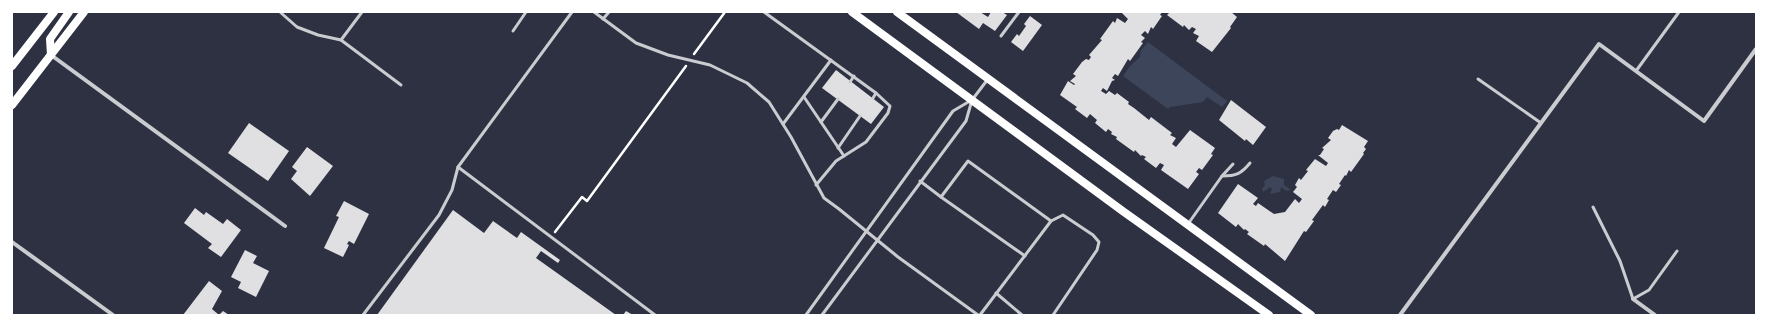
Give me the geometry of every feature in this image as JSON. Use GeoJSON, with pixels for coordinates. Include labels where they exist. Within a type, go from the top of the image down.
{"type":"FeatureCollection","features":[{"type":"Feature","properties":{"kind":"main road"},"geometry":{"type":"LineString","coordinates":[[12,66],[54,12]]}},
{"type":"Feature","properties":{"kind":"main road"},"geometry":{"type":"LineString","coordinates":[[51,55],[50,39],[70,12]]}},
{"type":"Feature","properties":{"kind":"main road"},"geometry":{"type":"LineString","coordinates":[[12,105],[84,12]]}},
{"type":"Feature","properties":{"kind":"main road"},"geometry":{"type":"LineString","coordinates":[[852,12],[1117,207],[1269,315]]}},
{"type":"Feature","properties":{"kind":"main road"},"geometry":{"type":"LineString","coordinates":[[897,12],[1311,315]]}},
{"type":"Feature","properties":{"kind":"street"},"geometry":{"type":"LineString","coordinates":[[1400,315],[1599,44],[1704,121],[1756,49]]}},
{"type":"Feature","properties":{"kind":"street"},"geometry":{"type":"LineString","coordinates":[[51,55],[285,226]]}},
{"type":"Feature","properties":{"kind":"street"},"geometry":{"type":"LineString","coordinates":[[12,242],[114,315]]}},
{"type":"Feature","properties":{"kind":"street"},"geometry":{"type":"LineString","coordinates":[[1633,298],[1655,315]]}},
{"type":"Feature","properties":{"kind":"lane"},"geometry":{"type":"LineString","coordinates":[[280,12],[297,27],[318,35],[341,40],[401,85]]}},
{"type":"Feature","properties":{"kind":"lane"},"geometry":{"type":"LineString","coordinates":[[341,40],[362,12]]}},
{"type":"Feature","properties":{"kind":"lane"},"geometry":{"type":"LineString","coordinates":[[513,31],[526,12]]}},
{"type":"Feature","properties":{"kind":"lane"},"geometry":{"type":"LineString","coordinates":[[363,315],[439,215],[452,190],[458,167],[572,12]]}},
{"type":"Feature","properties":{"kind":"lane"},"geometry":{"type":"LineString","coordinates":[[594,12],[636,43],[668,55],[710,65],[746,83],[769,102],[783,124],[824,198],[839,208],[876,240],[979,315],[1051,221],[1063,215],[1094,235],[1099,242],[1097,250],[1053,315]]}},
{"type":"Feature","properties":{"kind":"lane"},"geometry":{"type":"LineString","coordinates":[[603,19],[609,12]]}},
{"type":"Feature","properties":{"kind":"lane"},"geometry":{"type":"LineString","coordinates":[[764,12],[854,76],[890,106],[888,113],[866,142],[836,161],[816,185]]}},
{"type":"Feature","properties":{"kind":"lane"},"geometry":{"type":"LineString","coordinates":[[1001,36],[1019,12]]}},
{"type":"Feature","properties":{"kind":"lane"},"geometry":{"type":"LineString","coordinates":[[1636,71],[1679,12]]}},
{"type":"Feature","properties":{"kind":"lane"},"geometry":{"type":"LineString","coordinates":[[783,124],[831,60]]}},
{"type":"Feature","properties":{"kind":"lane"},"geometry":{"type":"LineString","coordinates":[[850,82],[854,76]]}},
{"type":"Feature","properties":{"kind":"lane"},"geometry":{"type":"LineString","coordinates":[[822,315],[876,240],[966,121],[972,100],[988,78]]}},
{"type":"Feature","properties":{"kind":"lane"},"geometry":{"type":"LineString","coordinates":[[1478,79],[1541,122]]}},
{"type":"Feature","properties":{"kind":"lane"},"geometry":{"type":"LineString","coordinates":[[872,98],[876,93]]}},
{"type":"Feature","properties":{"kind":"lane"},"geometry":{"type":"LineString","coordinates":[[804,97],[844,156]]}},
{"type":"Feature","properties":{"kind":"lane"},"geometry":{"type":"LineString","coordinates":[[821,122],[838,99]]}},
{"type":"Feature","properties":{"kind":"lane"},"geometry":{"type":"LineString","coordinates":[[806,315],[953,111],[972,100]]}},
{"type":"Feature","properties":{"kind":"lane"},"geometry":{"type":"LineString","coordinates":[[838,148],[860,116]]}},
{"type":"Feature","properties":{"kind":"lane"},"geometry":{"type":"LineString","coordinates":[[941,196],[968,161],[1051,221]]}},
{"type":"Feature","properties":{"kind":"lane"},"geometry":{"type":"LineString","coordinates":[[1222,176],[1236,176],[1240,174],[1250,163]]}},
{"type":"Feature","properties":{"kind":"lane"},"geometry":{"type":"LineString","coordinates":[[1188,224],[1222,176],[1233,164]]}},
{"type":"Feature","properties":{"kind":"lane"},"geometry":{"type":"LineString","coordinates":[[458,167],[655,315]]}},
{"type":"Feature","properties":{"kind":"lane"},"geometry":{"type":"LineString","coordinates":[[920,181],[1025,256]]}},
{"type":"Feature","properties":{"kind":"lane"},"geometry":{"type":"LineString","coordinates":[[1593,207],[1620,261],[1633,298],[1649,290],[1677,251]]}},
{"type":"Feature","properties":{"kind":"lane"},"geometry":{"type":"LineString","coordinates":[[996,293],[1022,315]]}},
{"type":"Feature","properties":{"kind":"path"},"geometry":{"type":"LineString","coordinates":[[551,238],[582,196],[587,201],[725,12]]}},
{"type":"Feature","properties":{"kind":"shaded area"},"geometry":{"type":"Polygon","coordinates":[[[1148,42],[1227,101],[1222,107],[1207,97],[1203,102],[1170,107],[1168,109],[1123,76],[1130,66],[1140,57],[1141,50],[1148,42]]]}},
{"type":"Feature","properties":{"kind":"shaded area"},"geometry":{"type":"Polygon","coordinates":[[[1273,176],[1284,179],[1284,185],[1291,190],[1287,191],[1281,187],[1280,192],[1270,194],[1272,189],[1270,187],[1263,192],[1262,188],[1265,186],[1264,181],[1273,176]]]}},
{"type":"Feature","properties":{"kind":"building"},"geometry":{"type":"Polygon","coordinates":[[[956,12],[980,12],[988,17],[991,12],[1002,12],[1007,15],[995,31],[983,23],[979,29],[956,12]]]}},
{"type":"Feature","properties":{"kind":"building"},"geometry":{"type":"Polygon","coordinates":[[[1121,12],[1162,12],[1160,15],[1162,16],[1153,29],[1151,27],[1148,34],[1145,31],[1141,35],[1145,38],[1141,42],[1143,43],[1130,61],[1128,59],[1118,76],[1115,74],[1112,78],[1115,80],[1112,81],[1107,91],[1103,88],[1101,91],[1106,94],[1109,91],[1115,95],[1117,93],[1129,102],[1128,104],[1149,120],[1151,117],[1172,133],[1170,135],[1176,138],[1172,144],[1176,147],[1190,130],[1215,148],[1211,154],[1213,155],[1202,170],[1199,168],[1196,172],[1199,174],[1188,189],[1161,170],[1164,165],[1160,163],[1156,168],[1144,159],[1146,157],[1141,156],[1135,150],[1134,152],[1116,139],[1117,137],[1111,134],[1112,132],[1108,129],[1106,132],[1095,123],[1097,120],[1090,114],[1087,118],[1075,109],[1077,107],[1060,95],[1068,81],[1074,85],[1075,84],[1070,81],[1076,76],[1073,74],[1082,62],[1086,59],[1089,60],[1091,57],[1089,55],[1102,40],[1100,39],[1113,21],[1115,23],[1117,18],[1125,23],[1128,19],[1121,12]]]}},
{"type":"Feature","properties":{"kind":"building"},"geometry":{"type":"Polygon","coordinates":[[[1170,12],[1231,12],[1237,17],[1230,27],[1231,28],[1212,52],[1196,41],[1199,36],[1193,33],[1196,29],[1192,27],[1189,30],[1184,25],[1183,27],[1167,15],[1170,12]]]}},
{"type":"Feature","properties":{"kind":"building"},"geometry":{"type":"Polygon","coordinates":[[[1030,16],[1042,25],[1023,51],[1011,42],[1017,34],[1019,36],[1026,26],[1024,24],[1030,16]]]}},
{"type":"Feature","properties":{"kind":"building"},"geometry":{"type":"Polygon","coordinates":[[[836,70],[884,107],[871,124],[822,88],[836,70]]]}},
{"type":"Feature","properties":{"kind":"building"},"geometry":{"type":"Polygon","coordinates":[[[1231,100],[1266,127],[1253,145],[1246,139],[1245,141],[1219,120],[1231,100]]]}},
{"type":"Feature","properties":{"kind":"building"},"geometry":{"type":"Polygon","coordinates":[[[249,123],[289,151],[268,181],[228,153],[249,123]]]}},
{"type":"Feature","properties":{"kind":"building"},"geometry":{"type":"Polygon","coordinates":[[[1342,125],[1368,141],[1364,147],[1366,149],[1363,153],[1364,154],[1351,172],[1349,170],[1346,176],[1345,175],[1336,192],[1333,190],[1327,199],[1329,200],[1325,207],[1323,205],[1312,220],[1314,221],[1306,232],[1304,231],[1285,261],[1265,244],[1264,246],[1247,234],[1249,232],[1245,229],[1244,230],[1238,224],[1236,227],[1218,213],[1238,184],[1258,198],[1253,204],[1256,206],[1258,203],[1274,214],[1285,212],[1295,199],[1299,203],[1302,199],[1293,192],[1297,187],[1295,185],[1299,178],[1301,180],[1308,171],[1306,170],[1315,159],[1326,166],[1328,163],[1318,155],[1320,155],[1324,149],[1322,148],[1331,140],[1328,138],[1333,131],[1337,129],[1339,130],[1342,125]]]}},
{"type":"Feature","properties":{"kind":"building"},"geometry":{"type":"Polygon","coordinates":[[[307,147],[333,166],[310,196],[291,179],[297,171],[292,167],[307,147]]]}},
{"type":"Feature","properties":{"kind":"building"},"geometry":{"type":"Polygon","coordinates":[[[344,201],[369,214],[354,244],[349,241],[347,244],[349,245],[343,257],[324,248],[339,217],[336,216],[344,201]]]}},
{"type":"Feature","properties":{"kind":"building"},"geometry":{"type":"Polygon","coordinates":[[[195,208],[204,215],[206,212],[223,224],[227,219],[241,230],[221,257],[208,248],[212,244],[184,223],[195,208]]]}},
{"type":"Feature","properties":{"kind":"building"},"geometry":{"type":"Polygon","coordinates":[[[453,210],[484,233],[493,221],[517,238],[521,232],[560,260],[558,263],[541,251],[536,258],[616,315],[377,315],[453,210]]]}},
{"type":"Feature","properties":{"kind":"building"},"geometry":{"type":"Polygon","coordinates":[[[245,250],[257,256],[253,263],[269,271],[256,297],[238,288],[241,282],[231,277],[245,250]]]}},
{"type":"Feature","properties":{"kind":"building"},"geometry":{"type":"Polygon","coordinates":[[[209,281],[222,291],[212,309],[219,315],[183,315],[209,281]]]}},
{"type":"Feature","properties":{"kind":"building"},"geometry":{"type":"Polygon","coordinates":[[[223,311],[229,315],[219,315],[223,311]]]}},
{"type":"Feature","properties":{"kind":"building"},"geometry":{"type":"Polygon","coordinates":[[[626,311],[633,315],[623,315],[626,311]]]}}]}
